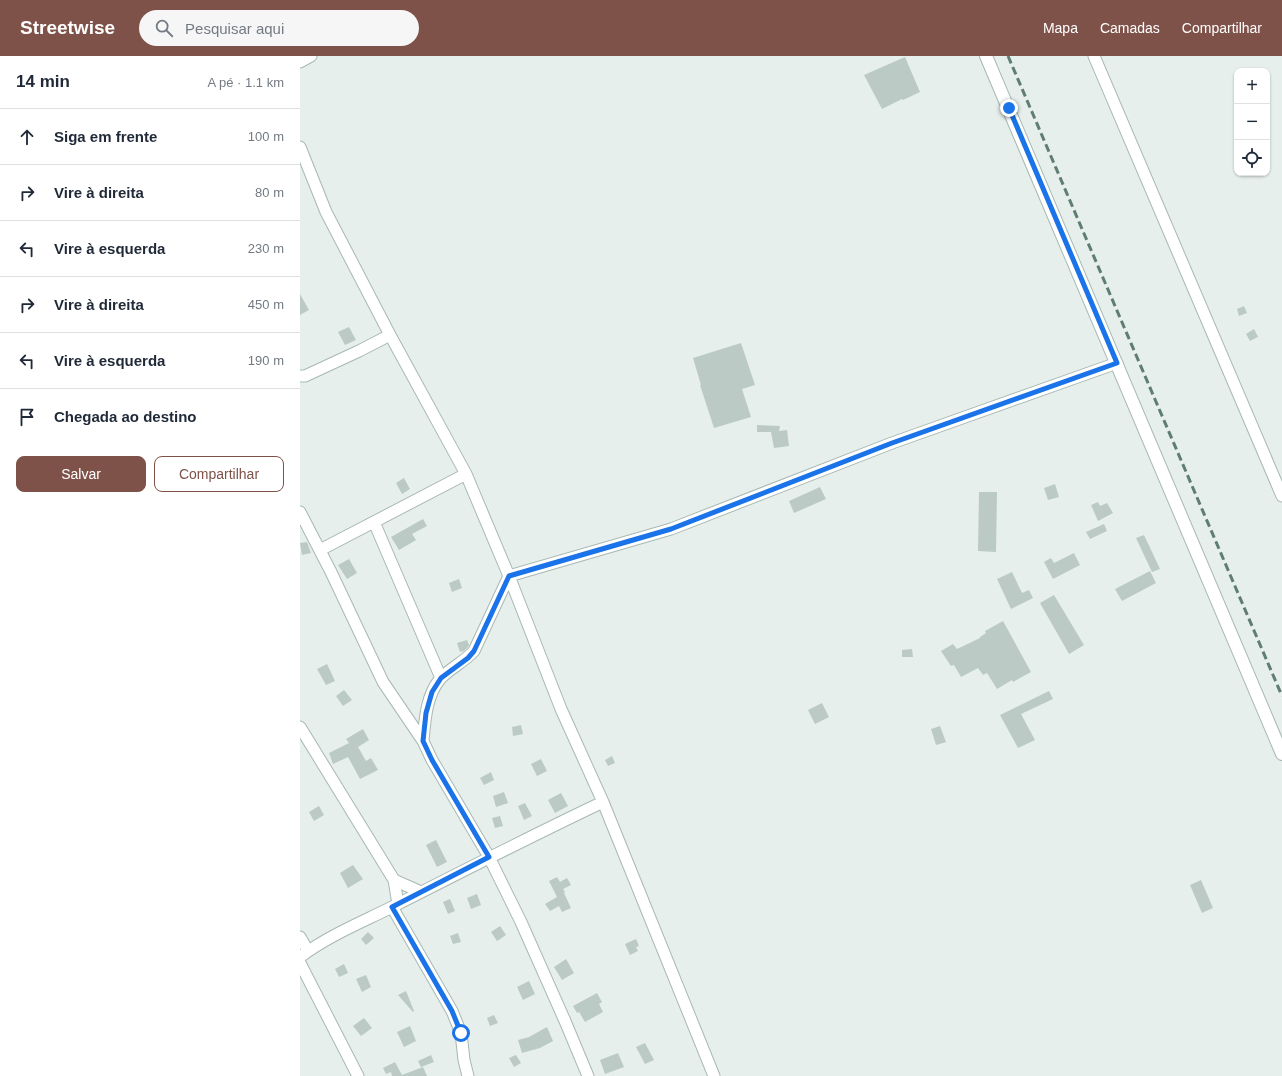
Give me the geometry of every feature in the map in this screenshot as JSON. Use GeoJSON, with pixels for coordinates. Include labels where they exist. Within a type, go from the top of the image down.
{"type":"FeatureCollection","features":[{"type":"Feature","properties":{"kind":"street"},"geometry":{"type":"LineString","coordinates":[[300,62],[311,56]]}},
{"type":"Feature","properties":{"kind":"street"},"geometry":{"type":"LineString","coordinates":[[986,56],[1282,754]]}},
{"type":"Feature","properties":{"kind":"street"},"geometry":{"type":"LineString","coordinates":[[1094,56],[1282,496]]}},
{"type":"Feature","properties":{"kind":"street"},"geometry":{"type":"LineString","coordinates":[[300,146],[326,212],[390,335],[466,474],[509,576],[561,709],[603,802],[714,1076]]}},
{"type":"Feature","properties":{"kind":"street"},"geometry":{"type":"LineString","coordinates":[[300,376],[305,376],[360,351],[390,335]]}},
{"type":"Feature","properties":{"kind":"street"},"geometry":{"type":"LineString","coordinates":[[423,741],[426,713],[432,692],[441,678],[468,658],[474,651],[509,576],[671,529],[892,443],[1117,363]]}},
{"type":"Feature","properties":{"kind":"street"},"geometry":{"type":"LineString","coordinates":[[320,550],[466,474]]}},
{"type":"Feature","properties":{"kind":"street"},"geometry":{"type":"LineString","coordinates":[[300,512],[320,550],[383,682],[423,741],[432,760],[489,857],[521,922],[565,1020],[588,1076]]}},
{"type":"Feature","properties":{"kind":"street"},"geometry":{"type":"LineString","coordinates":[[374,522],[441,678]]}},
{"type":"Feature","properties":{"kind":"street"},"geometry":{"type":"LineString","coordinates":[[300,727],[394,880],[395,905],[452,1011],[461,1033],[468,1076]]}},
{"type":"Feature","properties":{"kind":"street"},"geometry":{"type":"LineString","coordinates":[[300,937],[304,954],[341,932],[489,857],[603,802]]}},
{"type":"Feature","properties":{"kind":"street"},"geometry":{"type":"LineString","coordinates":[[394,880],[421,892]]}},
{"type":"Feature","properties":{"kind":"street"},"geometry":{"type":"LineString","coordinates":[[300,963],[358,1076]]}},
{"type":"Feature","properties":{"kind":"building"},"geometry":{"type":"Polygon","coordinates":[[[905,57],[920,92],[882,109],[864,75],[905,57]]]}},
{"type":"Feature","properties":{"kind":"building"},"geometry":{"type":"Polygon","coordinates":[[[300,294],[309,310],[300,315],[300,294]]]}},
{"type":"Feature","properties":{"kind":"building"},"geometry":{"type":"Polygon","coordinates":[[[1244,306],[1247,313],[1239,316],[1237,309],[1244,306]]]}},
{"type":"Feature","properties":{"kind":"building"},"geometry":{"type":"Polygon","coordinates":[[[349,327],[356,340],[345,345],[338,332],[349,327]]]}},
{"type":"Feature","properties":{"kind":"building"},"geometry":{"type":"Polygon","coordinates":[[[1254,329],[1258,337],[1250,341],[1246,334],[1254,329]]]}},
{"type":"Feature","properties":{"kind":"building"},"geometry":{"type":"Polygon","coordinates":[[[741,343],[755,385],[742,389],[751,417],[714,428],[693,358],[741,343]]]}},
{"type":"Feature","properties":{"kind":"building"},"geometry":{"type":"Polygon","coordinates":[[[757,425],[780,426],[779,431],[787,430],[789,446],[774,448],[771,432],[757,432],[757,425]]]}},
{"type":"Feature","properties":{"kind":"building"},"geometry":{"type":"Polygon","coordinates":[[[404,478],[410,489],[402,494],[396,483],[404,478]]]}},
{"type":"Feature","properties":{"kind":"building"},"geometry":{"type":"Polygon","coordinates":[[[1055,484],[1059,497],[1048,500],[1044,488],[1055,484]]]}},
{"type":"Feature","properties":{"kind":"building"},"geometry":{"type":"Polygon","coordinates":[[[820,487],[826,499],[794,513],[789,501],[820,487]]]}},
{"type":"Feature","properties":{"kind":"building"},"geometry":{"type":"Polygon","coordinates":[[[979,492],[997,492],[996,552],[978,551],[979,492]]]}},
{"type":"Feature","properties":{"kind":"building"},"geometry":{"type":"Polygon","coordinates":[[[1098,502],[1100,506],[1107,503],[1113,513],[1098,521],[1091,505],[1098,502]]]}},
{"type":"Feature","properties":{"kind":"building"},"geometry":{"type":"Polygon","coordinates":[[[423,519],[427,526],[412,534],[416,540],[399,550],[391,537],[423,519]]]}},
{"type":"Feature","properties":{"kind":"building"},"geometry":{"type":"Polygon","coordinates":[[[1104,524],[1107,531],[1090,539],[1086,532],[1104,524]]]}},
{"type":"Feature","properties":{"kind":"building"},"geometry":{"type":"Polygon","coordinates":[[[1144,535],[1160,569],[1152,572],[1136,538],[1144,535]]]}},
{"type":"Feature","properties":{"kind":"building"},"geometry":{"type":"Polygon","coordinates":[[[307,542],[311,553],[302,555],[300,543],[307,542]]]}},
{"type":"Feature","properties":{"kind":"building"},"geometry":{"type":"Polygon","coordinates":[[[1074,553],[1080,565],[1053,579],[1044,562],[1051,558],[1054,563],[1074,553]]]}},
{"type":"Feature","properties":{"kind":"building"},"geometry":{"type":"Polygon","coordinates":[[[349,559],[357,573],[347,579],[338,565],[349,559]]]}},
{"type":"Feature","properties":{"kind":"building"},"geometry":{"type":"Polygon","coordinates":[[[1150,571],[1156,583],[1122,601],[1115,589],[1150,571]]]}},
{"type":"Feature","properties":{"kind":"building"},"geometry":{"type":"Polygon","coordinates":[[[1012,572],[1022,593],[1029,590],[1033,598],[1011,609],[997,579],[1012,572]]]}},
{"type":"Feature","properties":{"kind":"building"},"geometry":{"type":"Polygon","coordinates":[[[459,579],[462,588],[452,592],[449,583],[459,579]]]}},
{"type":"Feature","properties":{"kind":"building"},"geometry":{"type":"Polygon","coordinates":[[[1054,595],[1084,645],[1069,654],[1040,603],[1054,595]]]}},
{"type":"Feature","properties":{"kind":"building"},"geometry":{"type":"Polygon","coordinates":[[[1003,621],[1031,672],[1013,682],[1012,680],[997,689],[987,673],[983,675],[978,668],[961,677],[954,665],[951,666],[941,651],[953,644],[957,649],[980,638],[986,633],[985,631],[1003,621]]]}},
{"type":"Feature","properties":{"kind":"building"},"geometry":{"type":"Polygon","coordinates":[[[467,640],[469,645],[468,647],[464,651],[460,652],[457,643],[467,640]]]}},
{"type":"Feature","properties":{"kind":"building"},"geometry":{"type":"Polygon","coordinates":[[[912,649],[913,657],[902,657],[902,650],[912,649]]]}},
{"type":"Feature","properties":{"kind":"building"},"geometry":{"type":"Polygon","coordinates":[[[327,664],[335,681],[326,685],[317,669],[327,664]]]}},
{"type":"Feature","properties":{"kind":"building"},"geometry":{"type":"Polygon","coordinates":[[[344,690],[352,700],[343,706],[336,696],[344,690]]]}},
{"type":"Feature","properties":{"kind":"building"},"geometry":{"type":"Polygon","coordinates":[[[1049,691],[1053,699],[1021,714],[1035,740],[1018,748],[1000,715],[1049,691]]]}},
{"type":"Feature","properties":{"kind":"building"},"geometry":{"type":"Polygon","coordinates":[[[822,703],[829,717],[815,724],[808,710],[822,703]]]}},
{"type":"Feature","properties":{"kind":"building"},"geometry":{"type":"Polygon","coordinates":[[[521,725],[523,734],[513,736],[512,727],[521,725]]]}},
{"type":"Feature","properties":{"kind":"building"},"geometry":{"type":"Polygon","coordinates":[[[940,726],[946,742],[936,745],[931,729],[940,726]]]}},
{"type":"Feature","properties":{"kind":"building"},"geometry":{"type":"Polygon","coordinates":[[[363,729],[369,740],[358,747],[366,761],[371,758],[378,770],[360,779],[348,757],[333,764],[329,753],[349,743],[346,739],[363,729]]]}},
{"type":"Feature","properties":{"kind":"building"},"geometry":{"type":"Polygon","coordinates":[[[612,756],[615,763],[608,766],[605,760],[612,756]]]}},
{"type":"Feature","properties":{"kind":"building"},"geometry":{"type":"Polygon","coordinates":[[[541,759],[547,771],[537,776],[531,764],[541,759]]]}},
{"type":"Feature","properties":{"kind":"building"},"geometry":{"type":"Polygon","coordinates":[[[491,772],[494,780],[484,785],[480,778],[491,772]]]}},
{"type":"Feature","properties":{"kind":"building"},"geometry":{"type":"Polygon","coordinates":[[[504,792],[508,803],[496,807],[493,796],[504,792]]]}},
{"type":"Feature","properties":{"kind":"building"},"geometry":{"type":"Polygon","coordinates":[[[561,793],[568,806],[555,813],[548,800],[561,793]]]}},
{"type":"Feature","properties":{"kind":"building"},"geometry":{"type":"Polygon","coordinates":[[[525,803],[532,816],[524,820],[518,806],[525,803]]]}},
{"type":"Feature","properties":{"kind":"building"},"geometry":{"type":"Polygon","coordinates":[[[319,806],[324,815],[314,821],[309,812],[319,806]]]}},
{"type":"Feature","properties":{"kind":"building"},"geometry":{"type":"Polygon","coordinates":[[[500,816],[503,826],[495,828],[492,818],[500,816]]]}},
{"type":"Feature","properties":{"kind":"building"},"geometry":{"type":"Polygon","coordinates":[[[436,840],[447,862],[437,867],[426,845],[436,840]]]}},
{"type":"Feature","properties":{"kind":"building"},"geometry":{"type":"Polygon","coordinates":[[[353,865],[363,879],[348,888],[340,873],[353,865]]]}},
{"type":"Feature","properties":{"kind":"building"},"geometry":{"type":"Polygon","coordinates":[[[557,877],[560,882],[567,878],[571,885],[563,889],[571,908],[562,912],[559,906],[550,911],[545,904],[557,897],[549,881],[557,877]]]}},
{"type":"Feature","properties":{"kind":"building"},"geometry":{"type":"Polygon","coordinates":[[[1201,880],[1213,908],[1202,913],[1190,885],[1201,880]]]}},
{"type":"Feature","properties":{"kind":"building"},"geometry":{"type":"Polygon","coordinates":[[[477,894],[481,905],[471,909],[467,898],[477,894]]]}},
{"type":"Feature","properties":{"kind":"building"},"geometry":{"type":"Polygon","coordinates":[[[450,899],[455,911],[448,914],[443,902],[450,899]]]}},
{"type":"Feature","properties":{"kind":"building"},"geometry":{"type":"Polygon","coordinates":[[[500,926],[506,935],[497,941],[491,932],[500,926]]]}},
{"type":"Feature","properties":{"kind":"building"},"geometry":{"type":"Polygon","coordinates":[[[368,932],[374,938],[366,945],[361,939],[368,932]]]}},
{"type":"Feature","properties":{"kind":"building"},"geometry":{"type":"Polygon","coordinates":[[[458,933],[461,942],[453,944],[450,936],[458,933]]]}},
{"type":"Feature","properties":{"kind":"building"},"geometry":{"type":"Polygon","coordinates":[[[636,939],[639,946],[636,947],[638,951],[630,955],[625,944],[636,939]]]}},
{"type":"Feature","properties":{"kind":"building"},"geometry":{"type":"Polygon","coordinates":[[[566,959],[574,973],[562,980],[554,967],[566,959]]]}},
{"type":"Feature","properties":{"kind":"building"},"geometry":{"type":"Polygon","coordinates":[[[344,964],[348,973],[339,977],[335,969],[344,964]]]}},
{"type":"Feature","properties":{"kind":"building"},"geometry":{"type":"Polygon","coordinates":[[[366,975],[371,987],[362,992],[356,979],[366,975]]]}},
{"type":"Feature","properties":{"kind":"building"},"geometry":{"type":"Polygon","coordinates":[[[529,981],[535,994],[523,1000],[517,987],[529,981]]]}},
{"type":"Feature","properties":{"kind":"building"},"geometry":{"type":"Polygon","coordinates":[[[406,991],[414,1011],[413,1012],[398,995],[406,991]]]}},
{"type":"Feature","properties":{"kind":"building"},"geometry":{"type":"Polygon","coordinates":[[[597,993],[602,1002],[599,1004],[603,1012],[585,1022],[573,1006],[597,993]]]}},
{"type":"Feature","properties":{"kind":"building"},"geometry":{"type":"Polygon","coordinates":[[[494,1015],[498,1023],[490,1026],[487,1018],[494,1015]]]}},
{"type":"Feature","properties":{"kind":"building"},"geometry":{"type":"Polygon","coordinates":[[[364,1018],[372,1028],[361,1036],[353,1026],[364,1018]]]}},
{"type":"Feature","properties":{"kind":"building"},"geometry":{"type":"Polygon","coordinates":[[[410,1026],[416,1041],[404,1047],[397,1032],[410,1026]]]}},
{"type":"Feature","properties":{"kind":"building"},"geometry":{"type":"Polygon","coordinates":[[[547,1027],[553,1041],[540,1048],[522,1053],[518,1040],[529,1037],[547,1027]]]}},
{"type":"Feature","properties":{"kind":"building"},"geometry":{"type":"Polygon","coordinates":[[[645,1043],[654,1060],[645,1064],[636,1047],[645,1043]]]}},
{"type":"Feature","properties":{"kind":"building"},"geometry":{"type":"Polygon","coordinates":[[[618,1053],[624,1067],[605,1074],[600,1060],[618,1053]]]}},
{"type":"Feature","properties":{"kind":"building"},"geometry":{"type":"Polygon","coordinates":[[[431,1055],[434,1062],[421,1067],[418,1061],[431,1055]]]}},
{"type":"Feature","properties":{"kind":"building"},"geometry":{"type":"Polygon","coordinates":[[[516,1055],[521,1063],[514,1067],[509,1058],[516,1055]]]}},
{"type":"Feature","properties":{"kind":"building"},"geometry":{"type":"Polygon","coordinates":[[[395,1062],[402,1075],[423,1067],[427,1076],[392,1076],[391,1072],[386,1074],[383,1068],[395,1062]]]}},
{"type":"Feature","properties":{"kind":"railway"},"geometry":{"type":"LineString","coordinates":[[1008,56],[1282,696]]}},
{"type":"Feature","properties":{"kind":"route"},"geometry":{"type":"LineString","coordinates":[[461,1033],[452,1011],[392,907],[489,857],[432,760],[423,741],[426,713],[432,692],[441,678],[468,658],[474,651],[509,576],[671,529],[892,443],[1117,363],[1009,108]]}}]}
